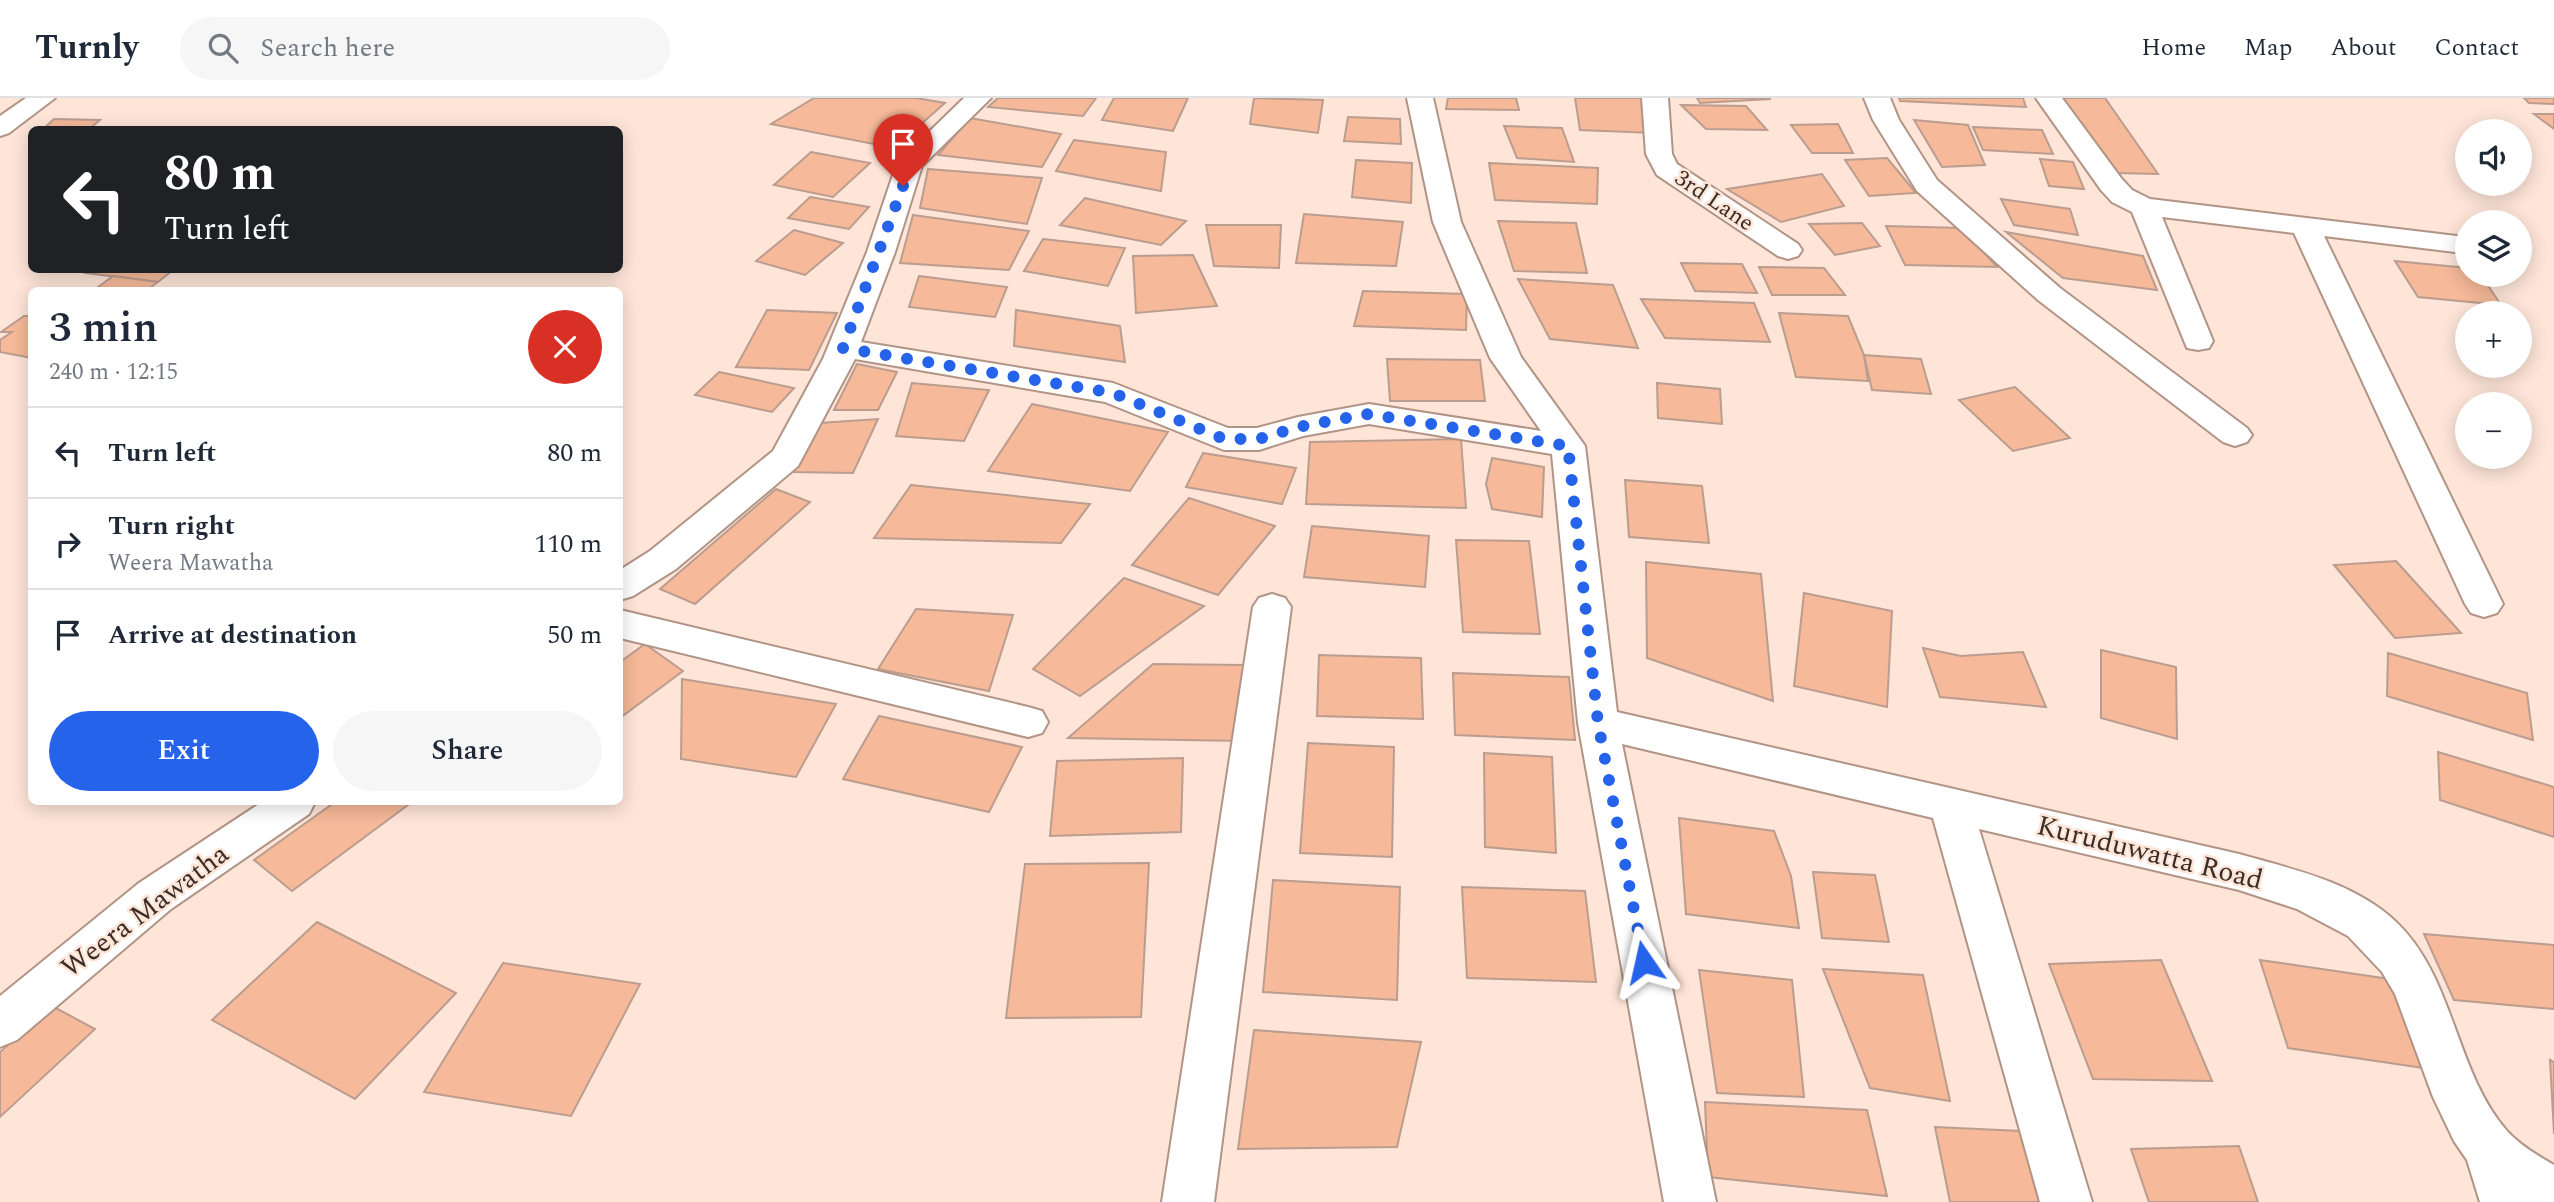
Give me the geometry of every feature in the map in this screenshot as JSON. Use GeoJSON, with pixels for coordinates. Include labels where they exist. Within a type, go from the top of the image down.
{"type":"FeatureCollection","features":[{"type":"Feature","properties":{"kind":"street"},"geometry":{"type":"LineString","coordinates":[[0,128],[41,98]]}},
{"type":"Feature","properties":{"kind":"street"},"geometry":{"type":"LineString","coordinates":[[623,585],[663,559],[786,458],[843,348],[881,252],[910,163],[978,98]]}},
{"type":"Feature","properties":{"kind":"street"},"geometry":{"type":"LineString","coordinates":[[1420,98],[1452,234],[1506,358],[1568,446],[1598,723],[1690,1202]]}},
{"type":"Feature","properties":{"kind":"street","name":"3rd Lane"},"geometry":{"type":"LineString","coordinates":[[1655,98],[1659,154],[1666,169],[1788,250]]}},
{"type":"Feature","properties":{"kind":"street"},"geometry":{"type":"LineString","coordinates":[[1877,98],[1886,120],[1927,185],[2049,294],[2235,435]]}},
{"type":"Feature","properties":{"kind":"street"},"geometry":{"type":"LineString","coordinates":[[2049,98],[2111,184],[2122,196],[2144,206],[2455,243]]}},
{"type":"Feature","properties":{"kind":"street"},"geometry":{"type":"LineString","coordinates":[[2144,206],[2198,341]]}},
{"type":"Feature","properties":{"kind":"street"},"geometry":{"type":"LineString","coordinates":[[2304,225],[2484,604]]}},
{"type":"Feature","properties":{"kind":"street"},"geometry":{"type":"LineString","coordinates":[[843,348],[1113,393],[1224,439],[1259,439],[1298,427],[1368,414],[1568,446]]}},
{"type":"Feature","properties":{"kind":"street"},"geometry":{"type":"LineString","coordinates":[[1188,1202],[1272,607]]}},
{"type":"Feature","properties":{"kind":"street"},"geometry":{"type":"LineString","coordinates":[[623,625],[1028,722]]}},
{"type":"Feature","properties":{"kind":"street","name":"Kuruduwatta Road"},"geometry":{"type":"LineString","coordinates":[[1598,723],[2239,872],[2315,894],[2350,913],[2379,936],[2402,963],[2434,1031],[2468,1118],[2489,1148],[2524,1177],[2554,1194]]}},
{"type":"Feature","properties":{"kind":"street","name":"Weera Mawatha"},"geometry":{"type":"LineString","coordinates":[[0,1025],[155,895],[289,805]]}},
{"type":"Feature","properties":{"kind":"street"},"geometry":{"type":"LineString","coordinates":[[1951,805],[2066,1202]]}},
{"type":"Feature","properties":{"kind":"street"},"geometry":{"type":"LineString","coordinates":[[2489,1148],[2506,1202]]}},
{"type":"Feature","properties":{"kind":"building"},"geometry":{"type":"Polygon","coordinates":[[[814,98],[916,98],[945,103],[894,148],[771,124],[814,98]]]}},
{"type":"Feature","properties":{"kind":"building"},"geometry":{"type":"Polygon","coordinates":[[[998,98],[1096,98],[1083,116],[988,107],[998,98]]]}},
{"type":"Feature","properties":{"kind":"building"},"geometry":{"type":"Polygon","coordinates":[[[1114,98],[1188,98],[1173,131],[1102,120],[1114,98]]]}},
{"type":"Feature","properties":{"kind":"building"},"geometry":{"type":"Polygon","coordinates":[[[1254,98],[1323,100],[1318,133],[1250,124],[1254,98]]]}},
{"type":"Feature","properties":{"kind":"building"},"geometry":{"type":"Polygon","coordinates":[[[1448,98],[1516,98],[1519,110],[1446,109],[1448,98]]]}},
{"type":"Feature","properties":{"kind":"building"},"geometry":{"type":"Polygon","coordinates":[[[1575,98],[1650,98],[1653,133],[1580,130],[1575,98]]]}},
{"type":"Feature","properties":{"kind":"building"},"geometry":{"type":"Polygon","coordinates":[[[1697,98],[1770,98],[1770,99],[1700,103],[1697,98]]]}},
{"type":"Feature","properties":{"kind":"building"},"geometry":{"type":"Polygon","coordinates":[[[1899,98],[2023,98],[2026,107],[1900,101],[1899,98]]]}},
{"type":"Feature","properties":{"kind":"building"},"geometry":{"type":"Polygon","coordinates":[[[2060,98],[2105,98],[2158,174],[2113,173],[2060,98]]]}},
{"type":"Feature","properties":{"kind":"building"},"geometry":{"type":"Polygon","coordinates":[[[2524,98],[2554,98],[2554,104],[2529,103],[2524,98]]]}},
{"type":"Feature","properties":{"kind":"building"},"geometry":{"type":"Polygon","coordinates":[[[1681,105],[1746,106],[1767,130],[1706,129],[1681,105]]]}},
{"type":"Feature","properties":{"kind":"building"},"geometry":{"type":"Polygon","coordinates":[[[2534,114],[2554,114],[2554,129],[2534,114]]]}},
{"type":"Feature","properties":{"kind":"building"},"geometry":{"type":"Polygon","coordinates":[[[1348,117],[1400,119],[1401,144],[1344,141],[1348,117]]]}},
{"type":"Feature","properties":{"kind":"building"},"geometry":{"type":"Polygon","coordinates":[[[970,118],[1061,134],[1042,167],[938,155],[970,118]]]}},
{"type":"Feature","properties":{"kind":"building"},"geometry":{"type":"Polygon","coordinates":[[[54,119],[100,120],[93,126],[46,126],[54,119]]]}},
{"type":"Feature","properties":{"kind":"building"},"geometry":{"type":"Polygon","coordinates":[[[1914,120],[1968,125],[1985,165],[1942,167],[1914,120]]]}},
{"type":"Feature","properties":{"kind":"building"},"geometry":{"type":"Polygon","coordinates":[[[1838,124],[1853,153],[1812,153],[1791,125],[1838,124]]]}},
{"type":"Feature","properties":{"kind":"building"},"geometry":{"type":"Polygon","coordinates":[[[1504,126],[1562,128],[1574,162],[1517,158],[1504,126]]]}},
{"type":"Feature","properties":{"kind":"building"},"geometry":{"type":"Polygon","coordinates":[[[1973,127],[2042,130],[2053,154],[1983,150],[1973,127]]]}},
{"type":"Feature","properties":{"kind":"building"},"geometry":{"type":"Polygon","coordinates":[[[1074,140],[1166,152],[1161,191],[1056,171],[1074,140]]]}},
{"type":"Feature","properties":{"kind":"building"},"geometry":{"type":"Polygon","coordinates":[[[811,152],[870,163],[833,197],[774,185],[811,152]]]}},
{"type":"Feature","properties":{"kind":"building"},"geometry":{"type":"Polygon","coordinates":[[[1887,158],[1916,193],[1869,196],[1845,160],[1887,158]]]}},
{"type":"Feature","properties":{"kind":"building"},"geometry":{"type":"Polygon","coordinates":[[[2040,159],[2073,162],[2084,189],[2049,186],[2040,159]]]}},
{"type":"Feature","properties":{"kind":"building"},"geometry":{"type":"Polygon","coordinates":[[[1356,160],[1412,163],[1411,203],[1352,197],[1356,160]]]}},
{"type":"Feature","properties":{"kind":"building"},"geometry":{"type":"Polygon","coordinates":[[[1489,163],[1598,168],[1597,204],[1495,200],[1489,163]]]}},
{"type":"Feature","properties":{"kind":"building"},"geometry":{"type":"Polygon","coordinates":[[[928,169],[1042,178],[1027,224],[920,208],[928,169]]]}},
{"type":"Feature","properties":{"kind":"building"},"geometry":{"type":"Polygon","coordinates":[[[1822,174],[1844,206],[1781,222],[1727,189],[1822,174]]]}},
{"type":"Feature","properties":{"kind":"building"},"geometry":{"type":"Polygon","coordinates":[[[810,197],[869,207],[849,229],[788,218],[810,197]]]}},
{"type":"Feature","properties":{"kind":"building"},"geometry":{"type":"Polygon","coordinates":[[[1085,198],[1186,221],[1161,245],[1060,225],[1085,198]]]}},
{"type":"Feature","properties":{"kind":"building"},"geometry":{"type":"Polygon","coordinates":[[[2001,199],[2070,209],[2078,235],[2014,225],[2001,199]]]}},
{"type":"Feature","properties":{"kind":"building"},"geometry":{"type":"Polygon","coordinates":[[[1304,214],[1403,222],[1396,266],[1296,263],[1304,214]]]}},
{"type":"Feature","properties":{"kind":"building"},"geometry":{"type":"Polygon","coordinates":[[[913,215],[1029,231],[1009,270],[900,263],[913,215]]]}},
{"type":"Feature","properties":{"kind":"building"},"geometry":{"type":"Polygon","coordinates":[[[1498,221],[1576,223],[1587,273],[1514,271],[1498,221]]]}},
{"type":"Feature","properties":{"kind":"building"},"geometry":{"type":"Polygon","coordinates":[[[1862,223],[1880,246],[1835,255],[1809,224],[1862,223]]]}},
{"type":"Feature","properties":{"kind":"building"},"geometry":{"type":"Polygon","coordinates":[[[1206,225],[1281,225],[1279,268],[1214,266],[1206,225]]]}},
{"type":"Feature","properties":{"kind":"building"},"geometry":{"type":"Polygon","coordinates":[[[1886,226],[1962,228],[1997,267],[1905,265],[1886,226]]]}},
{"type":"Feature","properties":{"kind":"building"},"geometry":{"type":"Polygon","coordinates":[[[794,230],[843,243],[805,275],[756,261],[794,230]]]}},
{"type":"Feature","properties":{"kind":"building"},"geometry":{"type":"Polygon","coordinates":[[[2006,232],[2143,256],[2157,290],[2063,278],[2006,232]]]}},
{"type":"Feature","properties":{"kind":"building"},"geometry":{"type":"Polygon","coordinates":[[[1043,239],[1125,248],[1108,286],[1024,271],[1043,239]]]}},
{"type":"Feature","properties":{"kind":"building"},"geometry":{"type":"Polygon","coordinates":[[[1193,255],[1217,306],[1136,313],[1133,256],[1193,255]]]}},
{"type":"Feature","properties":{"kind":"building"},"geometry":{"type":"Polygon","coordinates":[[[2395,261],[2455,267],[2455,287],[2489,287],[2498,301],[2460,301],[2418,297],[2395,261]]]}},
{"type":"Feature","properties":{"kind":"building"},"geometry":{"type":"Polygon","coordinates":[[[1681,263],[1742,264],[1757,293],[1695,291],[1681,263]]]}},
{"type":"Feature","properties":{"kind":"building"},"geometry":{"type":"Polygon","coordinates":[[[1759,267],[1824,268],[1845,295],[1772,295],[1759,267]]]}},
{"type":"Feature","properties":{"kind":"building"},"geometry":{"type":"Polygon","coordinates":[[[86,273],[169,273],[158,282],[86,273]]]}},
{"type":"Feature","properties":{"kind":"building"},"geometry":{"type":"Polygon","coordinates":[[[113,276],[158,282],[151,287],[98,287],[113,276]]]}},
{"type":"Feature","properties":{"kind":"building"},"geometry":{"type":"Polygon","coordinates":[[[919,276],[1007,287],[995,317],[909,307],[919,276]]]}},
{"type":"Feature","properties":{"kind":"building"},"geometry":{"type":"Polygon","coordinates":[[[1518,279],[1613,285],[1638,348],[1550,339],[1518,279]]]}},
{"type":"Feature","properties":{"kind":"building"},"geometry":{"type":"Polygon","coordinates":[[[1363,291],[1467,294],[1466,330],[1354,326],[1363,291]]]}},
{"type":"Feature","properties":{"kind":"building"},"geometry":{"type":"Polygon","coordinates":[[[1641,299],[1754,303],[1770,342],[1665,338],[1641,299]]]}},
{"type":"Feature","properties":{"kind":"building"},"geometry":{"type":"Polygon","coordinates":[[[767,310],[837,313],[809,370],[736,367],[767,310]]]}},
{"type":"Feature","properties":{"kind":"building"},"geometry":{"type":"Polygon","coordinates":[[[1016,310],[1120,326],[1125,362],[1014,346],[1016,310]]]}},
{"type":"Feature","properties":{"kind":"building"},"geometry":{"type":"Polygon","coordinates":[[[1779,313],[1848,316],[1864,355],[1868,381],[1796,377],[1779,313]]]}},
{"type":"Feature","properties":{"kind":"building"},"geometry":{"type":"Polygon","coordinates":[[[28,316],[28,357],[0,352],[0,340],[12,332],[1,332],[28,316]]]}},
{"type":"Feature","properties":{"kind":"building"},"geometry":{"type":"Polygon","coordinates":[[[1864,355],[1921,359],[1931,394],[1872,390],[1864,355]]]}},
{"type":"Feature","properties":{"kind":"building"},"geometry":{"type":"Polygon","coordinates":[[[1387,359],[1480,360],[1485,401],[1390,401],[1387,359]]]}},
{"type":"Feature","properties":{"kind":"building"},"geometry":{"type":"Polygon","coordinates":[[[857,364],[897,372],[878,410],[834,410],[857,364]]]}},
{"type":"Feature","properties":{"kind":"building"},"geometry":{"type":"Polygon","coordinates":[[[719,372],[794,388],[772,412],[695,395],[719,372]]]}},
{"type":"Feature","properties":{"kind":"building"},"geometry":{"type":"Polygon","coordinates":[[[912,383],[989,390],[964,441],[896,436],[912,383]]]}},
{"type":"Feature","properties":{"kind":"building"},"geometry":{"type":"Polygon","coordinates":[[[1657,383],[1720,389],[1722,424],[1658,418],[1657,383]]]}},
{"type":"Feature","properties":{"kind":"building"},"geometry":{"type":"Polygon","coordinates":[[[2015,387],[2070,438],[2013,451],[1959,400],[2015,387]]]}},
{"type":"Feature","properties":{"kind":"building"},"geometry":{"type":"Polygon","coordinates":[[[1032,404],[1168,432],[1130,491],[988,471],[1032,404]]]}},
{"type":"Feature","properties":{"kind":"building"},"geometry":{"type":"Polygon","coordinates":[[[878,419],[853,473],[791,472],[819,423],[878,419]]]}},
{"type":"Feature","properties":{"kind":"building"},"geometry":{"type":"Polygon","coordinates":[[[1461,439],[1466,508],[1306,504],[1310,442],[1461,439]]]}},
{"type":"Feature","properties":{"kind":"building"},"geometry":{"type":"Polygon","coordinates":[[[1203,453],[1296,468],[1282,504],[1186,487],[1203,453]]]}},
{"type":"Feature","properties":{"kind":"building"},"geometry":{"type":"Polygon","coordinates":[[[1492,458],[1544,467],[1542,517],[1492,509],[1486,484],[1492,458]]]}},
{"type":"Feature","properties":{"kind":"building"},"geometry":{"type":"Polygon","coordinates":[[[1625,480],[1702,486],[1709,543],[1629,537],[1625,480]]]}},
{"type":"Feature","properties":{"kind":"building"},"geometry":{"type":"Polygon","coordinates":[[[911,485],[1090,504],[1061,543],[874,538],[911,485]]]}},
{"type":"Feature","properties":{"kind":"building"},"geometry":{"type":"Polygon","coordinates":[[[776,489],[810,502],[695,604],[660,589],[776,489]]]}},
{"type":"Feature","properties":{"kind":"building"},"geometry":{"type":"Polygon","coordinates":[[[1189,498],[1275,526],[1218,595],[1132,565],[1189,498]]]}},
{"type":"Feature","properties":{"kind":"building"},"geometry":{"type":"Polygon","coordinates":[[[1312,526],[1429,536],[1425,587],[1304,577],[1312,526]]]}},
{"type":"Feature","properties":{"kind":"building"},"geometry":{"type":"Polygon","coordinates":[[[1456,540],[1529,541],[1540,634],[1463,632],[1456,540]]]}},
{"type":"Feature","properties":{"kind":"building"},"geometry":{"type":"Polygon","coordinates":[[[2396,561],[2461,633],[2395,638],[2334,565],[2396,561]]]}},
{"type":"Feature","properties":{"kind":"building"},"geometry":{"type":"Polygon","coordinates":[[[1646,562],[1761,574],[1773,701],[1647,658],[1646,562]]]}},
{"type":"Feature","properties":{"kind":"building"},"geometry":{"type":"Polygon","coordinates":[[[1124,578],[1204,606],[1080,696],[1033,669],[1124,578]]]}},
{"type":"Feature","properties":{"kind":"building"},"geometry":{"type":"Polygon","coordinates":[[[1804,593],[1892,611],[1887,707],[1794,686],[1804,593]]]}},
{"type":"Feature","properties":{"kind":"building"},"geometry":{"type":"Polygon","coordinates":[[[916,609],[1013,615],[989,691],[878,669],[916,609]]]}},
{"type":"Feature","properties":{"kind":"building"},"geometry":{"type":"Polygon","coordinates":[[[645,644],[683,671],[623,716],[623,660],[645,644]]]}},
{"type":"Feature","properties":{"kind":"building"},"geometry":{"type":"Polygon","coordinates":[[[1923,648],[1961,656],[2023,652],[2046,707],[1940,697],[1923,648]]]}},
{"type":"Feature","properties":{"kind":"building"},"geometry":{"type":"Polygon","coordinates":[[[2101,650],[2176,667],[2177,739],[2101,718],[2101,650]]]}},
{"type":"Feature","properties":{"kind":"building"},"geometry":{"type":"Polygon","coordinates":[[[2388,653],[2527,693],[2533,740],[2387,696],[2388,653]]]}},
{"type":"Feature","properties":{"kind":"building"},"geometry":{"type":"Polygon","coordinates":[[[1319,655],[1421,658],[1423,719],[1317,716],[1319,655]]]}},
{"type":"Feature","properties":{"kind":"building"},"geometry":{"type":"Polygon","coordinates":[[[1153,664],[1246,665],[1241,741],[1068,738],[1153,664]]]}},
{"type":"Feature","properties":{"kind":"building"},"geometry":{"type":"Polygon","coordinates":[[[1453,673],[1569,677],[1575,740],[1455,735],[1453,673]]]}},
{"type":"Feature","properties":{"kind":"building"},"geometry":{"type":"Polygon","coordinates":[[[682,679],[836,704],[796,777],[681,759],[682,679]]]}},
{"type":"Feature","properties":{"kind":"building"},"geometry":{"type":"Polygon","coordinates":[[[879,716],[1022,747],[989,812],[843,779],[879,716]]]}},
{"type":"Feature","properties":{"kind":"building"},"geometry":{"type":"Polygon","coordinates":[[[1308,743],[1394,747],[1392,857],[1300,853],[1308,743]]]}},
{"type":"Feature","properties":{"kind":"building"},"geometry":{"type":"Polygon","coordinates":[[[2438,752],[2554,787],[2554,837],[2440,800],[2438,752]]]}},
{"type":"Feature","properties":{"kind":"building"},"geometry":{"type":"Polygon","coordinates":[[[1484,753],[1552,757],[1556,853],[1485,847],[1484,753]]]}},
{"type":"Feature","properties":{"kind":"building"},"geometry":{"type":"Polygon","coordinates":[[[1183,758],[1181,832],[1050,836],[1057,761],[1183,758]]]}},
{"type":"Feature","properties":{"kind":"building"},"geometry":{"type":"Polygon","coordinates":[[[331,805],[408,805],[292,891],[254,860],[331,805]]]}},
{"type":"Feature","properties":{"kind":"building"},"geometry":{"type":"Polygon","coordinates":[[[1679,818],[1774,831],[1791,876],[1799,928],[1686,914],[1679,818]]]}},
{"type":"Feature","properties":{"kind":"building"},"geometry":{"type":"Polygon","coordinates":[[[1149,863],[1141,1017],[1006,1018],[1025,864],[1149,863]]]}},
{"type":"Feature","properties":{"kind":"building"},"geometry":{"type":"Polygon","coordinates":[[[1813,872],[1875,875],[1889,942],[1822,938],[1813,872]]]}},
{"type":"Feature","properties":{"kind":"building"},"geometry":{"type":"Polygon","coordinates":[[[1273,880],[1400,887],[1397,1000],[1263,992],[1273,880]]]}},
{"type":"Feature","properties":{"kind":"building"},"geometry":{"type":"Polygon","coordinates":[[[1462,887],[1585,891],[1596,982],[1467,978],[1462,887]]]}},
{"type":"Feature","properties":{"kind":"building"},"geometry":{"type":"Polygon","coordinates":[[[317,922],[456,993],[355,1099],[212,1020],[317,922]]]}},
{"type":"Feature","properties":{"kind":"building"},"geometry":{"type":"Polygon","coordinates":[[[2424,934],[2554,945],[2554,1009],[2454,1000],[2424,934]]]}},
{"type":"Feature","properties":{"kind":"building"},"geometry":{"type":"Polygon","coordinates":[[[2161,960],[2212,1081],[2093,1079],[2049,964],[2161,960]]]}},
{"type":"Feature","properties":{"kind":"building"},"geometry":{"type":"Polygon","coordinates":[[[2260,960],[2403,981],[2437,1070],[2288,1048],[2260,960]]]}},
{"type":"Feature","properties":{"kind":"building"},"geometry":{"type":"Polygon","coordinates":[[[503,963],[640,984],[571,1116],[424,1092],[503,963]]]}},
{"type":"Feature","properties":{"kind":"building"},"geometry":{"type":"Polygon","coordinates":[[[1823,969],[1923,975],[1950,1101],[1870,1088],[1823,969]]]}},
{"type":"Feature","properties":{"kind":"building"},"geometry":{"type":"Polygon","coordinates":[[[1699,970],[1792,980],[1804,1097],[1717,1093],[1699,970]]]}},
{"type":"Feature","properties":{"kind":"building"},"geometry":{"type":"Polygon","coordinates":[[[52,1006],[95,1029],[0,1117],[0,1052],[52,1006]]]}},
{"type":"Feature","properties":{"kind":"building"},"geometry":{"type":"Polygon","coordinates":[[[1254,1030],[1421,1042],[1397,1147],[1238,1149],[1254,1030]]]}},
{"type":"Feature","properties":{"kind":"building"},"geometry":{"type":"Polygon","coordinates":[[[2550,1060],[2554,1062],[2554,1134],[2550,1060]]]}},
{"type":"Feature","properties":{"kind":"building"},"geometry":{"type":"Polygon","coordinates":[[[1705,1102],[1867,1110],[1887,1196],[1708,1177],[1705,1102]]]}},
{"type":"Feature","properties":{"kind":"building"},"geometry":{"type":"Polygon","coordinates":[[[1935,1127],[2021,1131],[2039,1202],[1950,1202],[1935,1127]]]}},
{"type":"Feature","properties":{"kind":"building"},"geometry":{"type":"Polygon","coordinates":[[[2239,1146],[2258,1202],[2149,1202],[2131,1149],[2239,1146]]]}},
{"type":"Feature","properties":{"kind":"route"},"geometry":{"type":"LineString","coordinates":[[903,186],[881,252],[843,348],[1113,393],[1224,439],[1259,439],[1298,427],[1368,414],[1568,446],[1598,723],[1644,962]]}}]}
